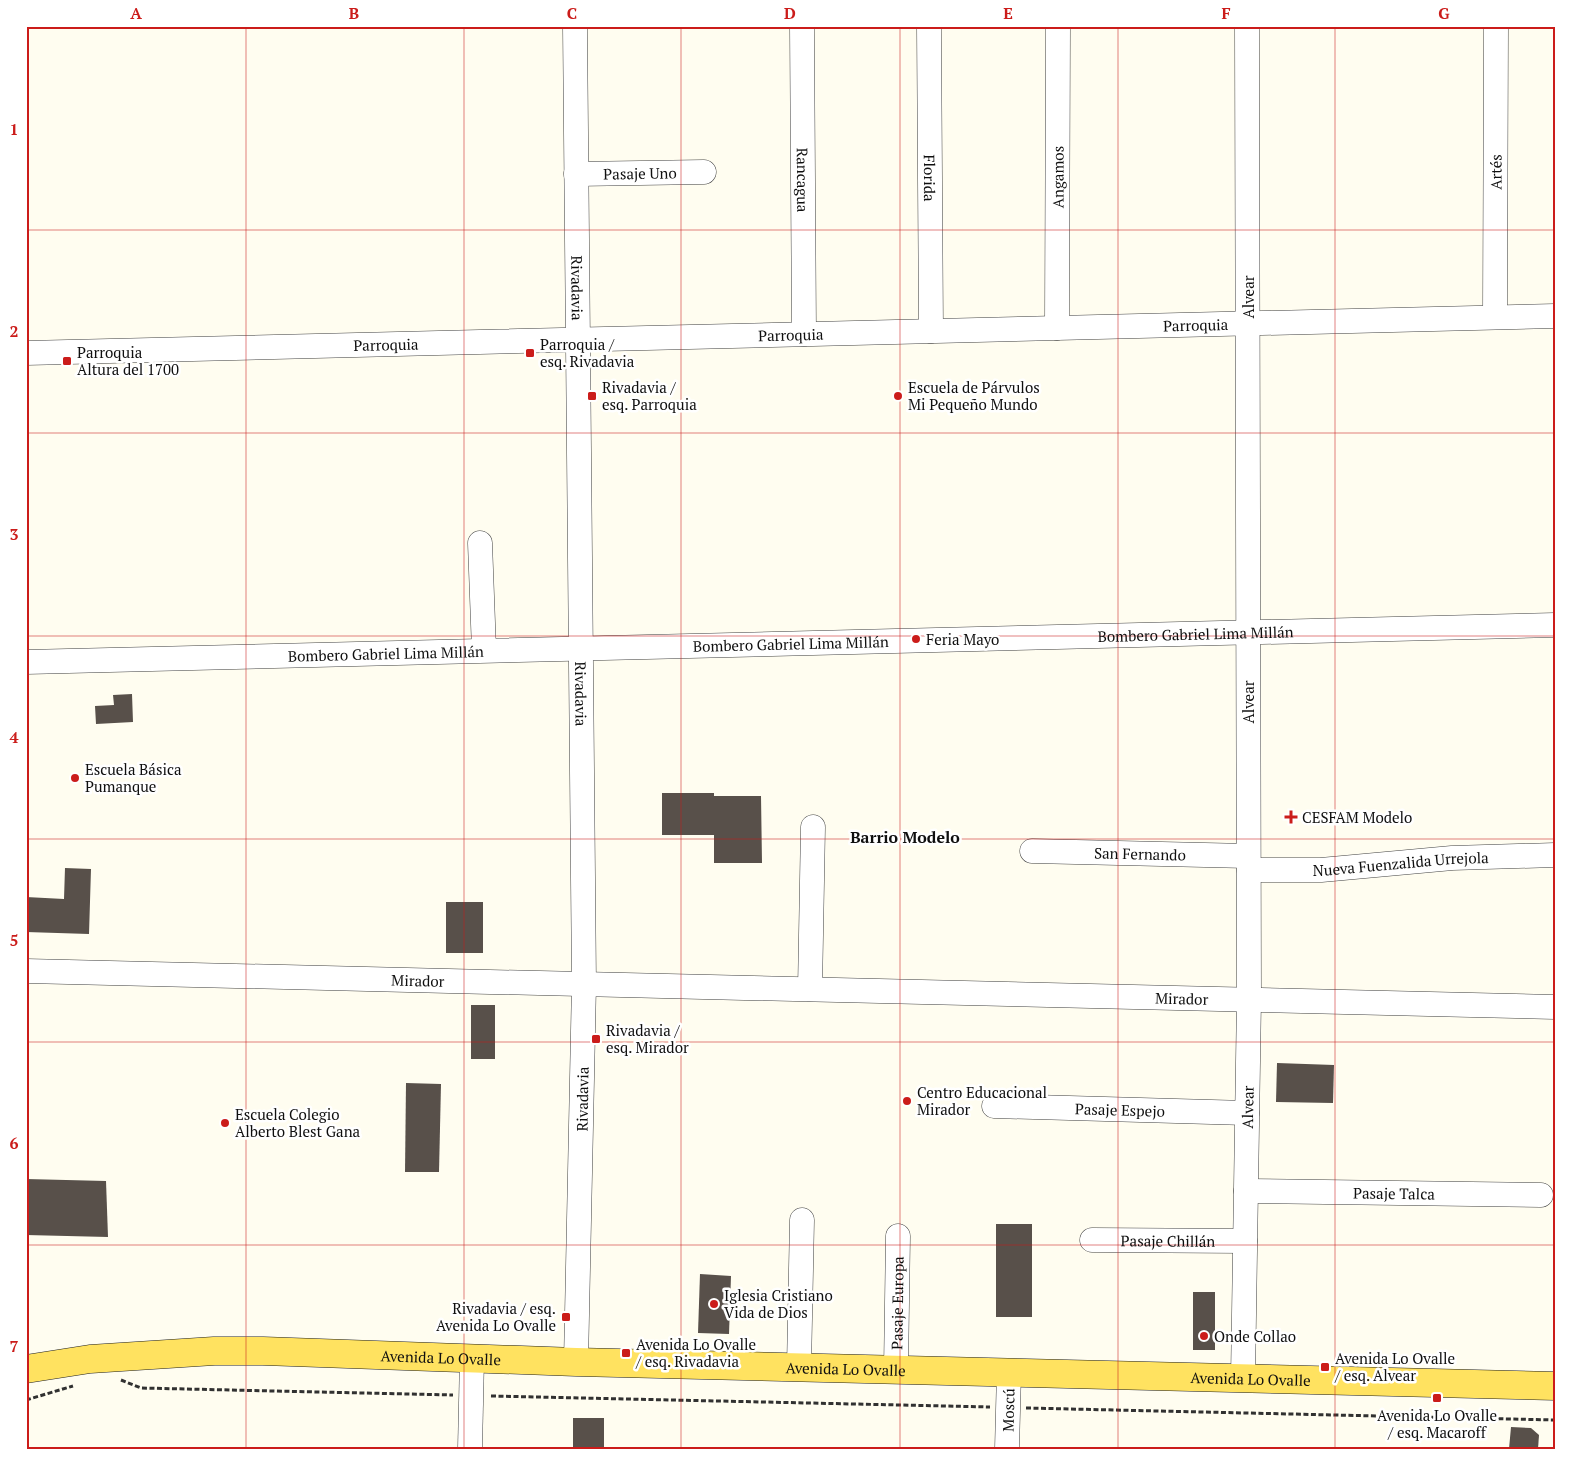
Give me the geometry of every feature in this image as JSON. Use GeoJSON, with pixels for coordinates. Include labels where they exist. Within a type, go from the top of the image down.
{"type":"FeatureCollection","features":[{"type":"Feature","properties":{"kind":"main road","name":"Avenida Lo Ovalle"},"geometry":{"type":"LineString","coordinates":[[26,1369],[67,1361],[214,1351],[263,1351],[576,1362],[1555,1386]]}},
{"type":"Feature","properties":{"kind":"main road","name":"Avenida Lo Ovalle"},"geometry":{"type":"LineString","coordinates":[[26,1388],[137,1356]]}},
{"type":"Feature","properties":{"kind":"street","name":"Rivadavia"},"geometry":{"type":"LineString","coordinates":[[575,26],[584,984],[576,1362]]}},
{"type":"Feature","properties":{"kind":"street","name":"Rancagua"},"geometry":{"type":"LineString","coordinates":[[802,26],[804,334]]}},
{"type":"Feature","properties":{"kind":"street","name":"Florida"},"geometry":{"type":"LineString","coordinates":[[929,26],[931,331]]}},
{"type":"Feature","properties":{"kind":"street","name":"Angamos"},"geometry":{"type":"LineString","coordinates":[[1058,26],[1058,328]]}},
{"type":"Feature","properties":{"kind":"street","name":"Alvear"},"geometry":{"type":"LineString","coordinates":[[1243,1378],[1249,999],[1247,26]]}},
{"type":"Feature","properties":{"kind":"street","name":"Artés"},"geometry":{"type":"LineString","coordinates":[[1495,317],[1496,26]]}},
{"type":"Feature","properties":{"kind":"street","name":"Pasaje Uno"},"geometry":{"type":"LineString","coordinates":[[576,174],[704,172]]}},
{"type":"Feature","properties":{"kind":"street","name":"Parroquia"},"geometry":{"type":"LineString","coordinates":[[26,353],[1555,316]]}},
{"type":"Feature","properties":{"kind":"street"},"geometry":{"type":"LineString","coordinates":[[480,543],[484,650]]}},
{"type":"Feature","properties":{"kind":"street","name":"Bombero Gabriel Lima Millán"},"geometry":{"type":"LineString","coordinates":[[26,662],[1555,626]]}},
{"type":"Feature","properties":{"kind":"street"},"geometry":{"type":"LineString","coordinates":[[810,989],[813,827]]}},
{"type":"Feature","properties":{"kind":"street","name":"San Fernando"},"geometry":{"type":"LineString","coordinates":[[1032,851],[1248,863]]}},
{"type":"Feature","properties":{"kind":"street","name":"Nueva Fuenzalida Urrejola"},"geometry":{"type":"LineString","coordinates":[[1248,863],[1321,870],[1452,858],[1555,855]]}},
{"type":"Feature","properties":{"kind":"street","name":"Mirador"},"geometry":{"type":"LineString","coordinates":[[26,972],[1555,1006]]}},
{"type":"Feature","properties":{"kind":"street","name":"Pasaje Espejo"},"geometry":{"type":"LineString","coordinates":[[994,1106],[1247,1113]]}},
{"type":"Feature","properties":{"kind":"street","name":"Pasaje Talca"},"geometry":{"type":"LineString","coordinates":[[1246,1191],[1541,1195]]}},
{"type":"Feature","properties":{"kind":"street"},"geometry":{"type":"LineString","coordinates":[[799,1367],[802,1220]]}},
{"type":"Feature","properties":{"kind":"street","name":"Pasaje Europa"},"geometry":{"type":"LineString","coordinates":[[896,1370],[898,1236]]}},
{"type":"Feature","properties":{"kind":"street","name":"Pasaje Chillán"},"geometry":{"type":"LineString","coordinates":[[1092,1240],[1245,1241]]}},
{"type":"Feature","properties":{"kind":"street"},"geometry":{"type":"LineString","coordinates":[[470,1449],[472,1358]]}},
{"type":"Feature","properties":{"kind":"street","name":"Moscú"},"geometry":{"type":"LineString","coordinates":[[1007,1449],[1009,1372]]}},
{"type":"Feature","properties":{"kind":"path"},"geometry":{"type":"LineString","coordinates":[[114,1378],[141,1388],[1555,1420]]}},
{"type":"Feature","properties":{"kind":"path"},"geometry":{"type":"LineString","coordinates":[[26,1400],[81,1383]]}},
{"type":"Feature","properties":{"kind":"building"},"geometry":{"type":"Polygon","coordinates":[[[132,694],[133,722],[96,724],[95,706],[114,705],[113,695],[132,694]]]}},
{"type":"Feature","properties":{"kind":"building"},"geometry":{"type":"Polygon","coordinates":[[[662,793],[714,793],[714,796],[761,796],[762,863],[714,863],[714,835],[662,835],[662,793]]]}},
{"type":"Feature","properties":{"kind":"building"},"geometry":{"type":"Polygon","coordinates":[[[65,868],[91,869],[89,934],[26,932],[26,897],[64,899],[65,868]]]}},
{"type":"Feature","properties":{"kind":"building"},"geometry":{"type":"Polygon","coordinates":[[[446,902],[483,902],[483,953],[446,953],[446,902]]]}},
{"type":"Feature","properties":{"kind":"building"},"geometry":{"type":"Polygon","coordinates":[[[471,1005],[495,1005],[495,1059],[471,1059],[471,1005]]]}},
{"type":"Feature","properties":{"kind":"building"},"geometry":{"type":"Polygon","coordinates":[[[1277,1063],[1334,1065],[1333,1103],[1276,1102],[1277,1063]]]}},
{"type":"Feature","properties":{"kind":"building"},"geometry":{"type":"Polygon","coordinates":[[[406,1083],[441,1084],[439,1172],[405,1172],[406,1083]]]}},
{"type":"Feature","properties":{"kind":"building"},"geometry":{"type":"Polygon","coordinates":[[[26,1179],[106,1181],[108,1237],[26,1235],[26,1179]]]}},
{"type":"Feature","properties":{"kind":"building"},"geometry":{"type":"Polygon","coordinates":[[[996,1224],[1032,1224],[1032,1317],[996,1317],[996,1224]]]}},
{"type":"Feature","properties":{"kind":"building","name":"Iglesia Cristiano Vida de Dios"},"geometry":{"type":"Polygon","coordinates":[[[700,1274],[731,1276],[729,1334],[698,1333],[700,1274]]]}},
{"type":"Feature","properties":{"kind":"building"},"geometry":{"type":"Polygon","coordinates":[[[1193,1292],[1215,1292],[1215,1350],[1193,1350],[1193,1292]]]}},
{"type":"Feature","properties":{"kind":"building"},"geometry":{"type":"Polygon","coordinates":[[[573,1418],[604,1418],[604,1449],[573,1449],[573,1418]]]}},
{"type":"Feature","properties":{"kind":"building"},"geometry":{"type":"Polygon","coordinates":[[[1511,1427],[1531,1428],[1539,1435],[1538,1449],[1509,1449],[1511,1427]]]}},
{"type":"Feature","properties":{"kind":"place","name":"Parroquia / esq. Rivadavia"},"geometry":{"type":"Point","coordinates":[530,353]}},
{"type":"Feature","properties":{"kind":"place","name":"Parroquia Altura del 1700"},"geometry":{"type":"Point","coordinates":[67,361]}},
{"type":"Feature","properties":{"kind":"place","name":"Rivadavia / esq. Parroquia"},"geometry":{"type":"Point","coordinates":[592,396]}},
{"type":"Feature","properties":{"kind":"place","name":"Escuela de Párvulos Mi Pequeño Mundo"},"geometry":{"type":"Point","coordinates":[898,396]}},
{"type":"Feature","properties":{"kind":"place","name":"Feria Mayo"},"geometry":{"type":"Point","coordinates":[916,639]}},
{"type":"Feature","properties":{"kind":"place","name":"Escuela Básica Pumanque"},"geometry":{"type":"Point","coordinates":[75,778]}},
{"type":"Feature","properties":{"kind":"place","name":"CESFAM Modelo"},"geometry":{"type":"Point","coordinates":[1291,817]}},
{"type":"Feature","properties":{"kind":"place","name":"Rivadavia / esq. Mirador"},"geometry":{"type":"Point","coordinates":[596,1039]}},
{"type":"Feature","properties":{"kind":"place","name":"Centro Educacional Mirador"},"geometry":{"type":"Point","coordinates":[907,1101]}},
{"type":"Feature","properties":{"kind":"place","name":"Escuela Colegio Alberto Blest Gana"},"geometry":{"type":"Point","coordinates":[225,1123]}},
{"type":"Feature","properties":{"kind":"place","name":"Iglesia Cristiano Vida de Dios"},"geometry":{"type":"Point","coordinates":[714,1304]}},
{"type":"Feature","properties":{"kind":"place","name":"Rivadavia / esq. Avenida Lo Ovalle"},"geometry":{"type":"Point","coordinates":[566,1317]}},
{"type":"Feature","properties":{"kind":"place","name":"Onde Collao"},"geometry":{"type":"Point","coordinates":[1204,1336]}},
{"type":"Feature","properties":{"kind":"place","name":"Avenida Lo Ovalle / esq. Rivadavia"},"geometry":{"type":"Point","coordinates":[626,1353]}},
{"type":"Feature","properties":{"kind":"place","name":"Avenida Lo Ovalle / esq. Alvear"},"geometry":{"type":"Point","coordinates":[1325,1367]}},
{"type":"Feature","properties":{"kind":"place","name":"Avenida Lo Ovalle / esq. Macaroff"},"geometry":{"type":"Point","coordinates":[1437,1398]}},
{"type":"Feature","properties":{"kind":"district","name":"Barrio Modelo"},"geometry":{"type":"Point","coordinates":[905,837]}}]}
